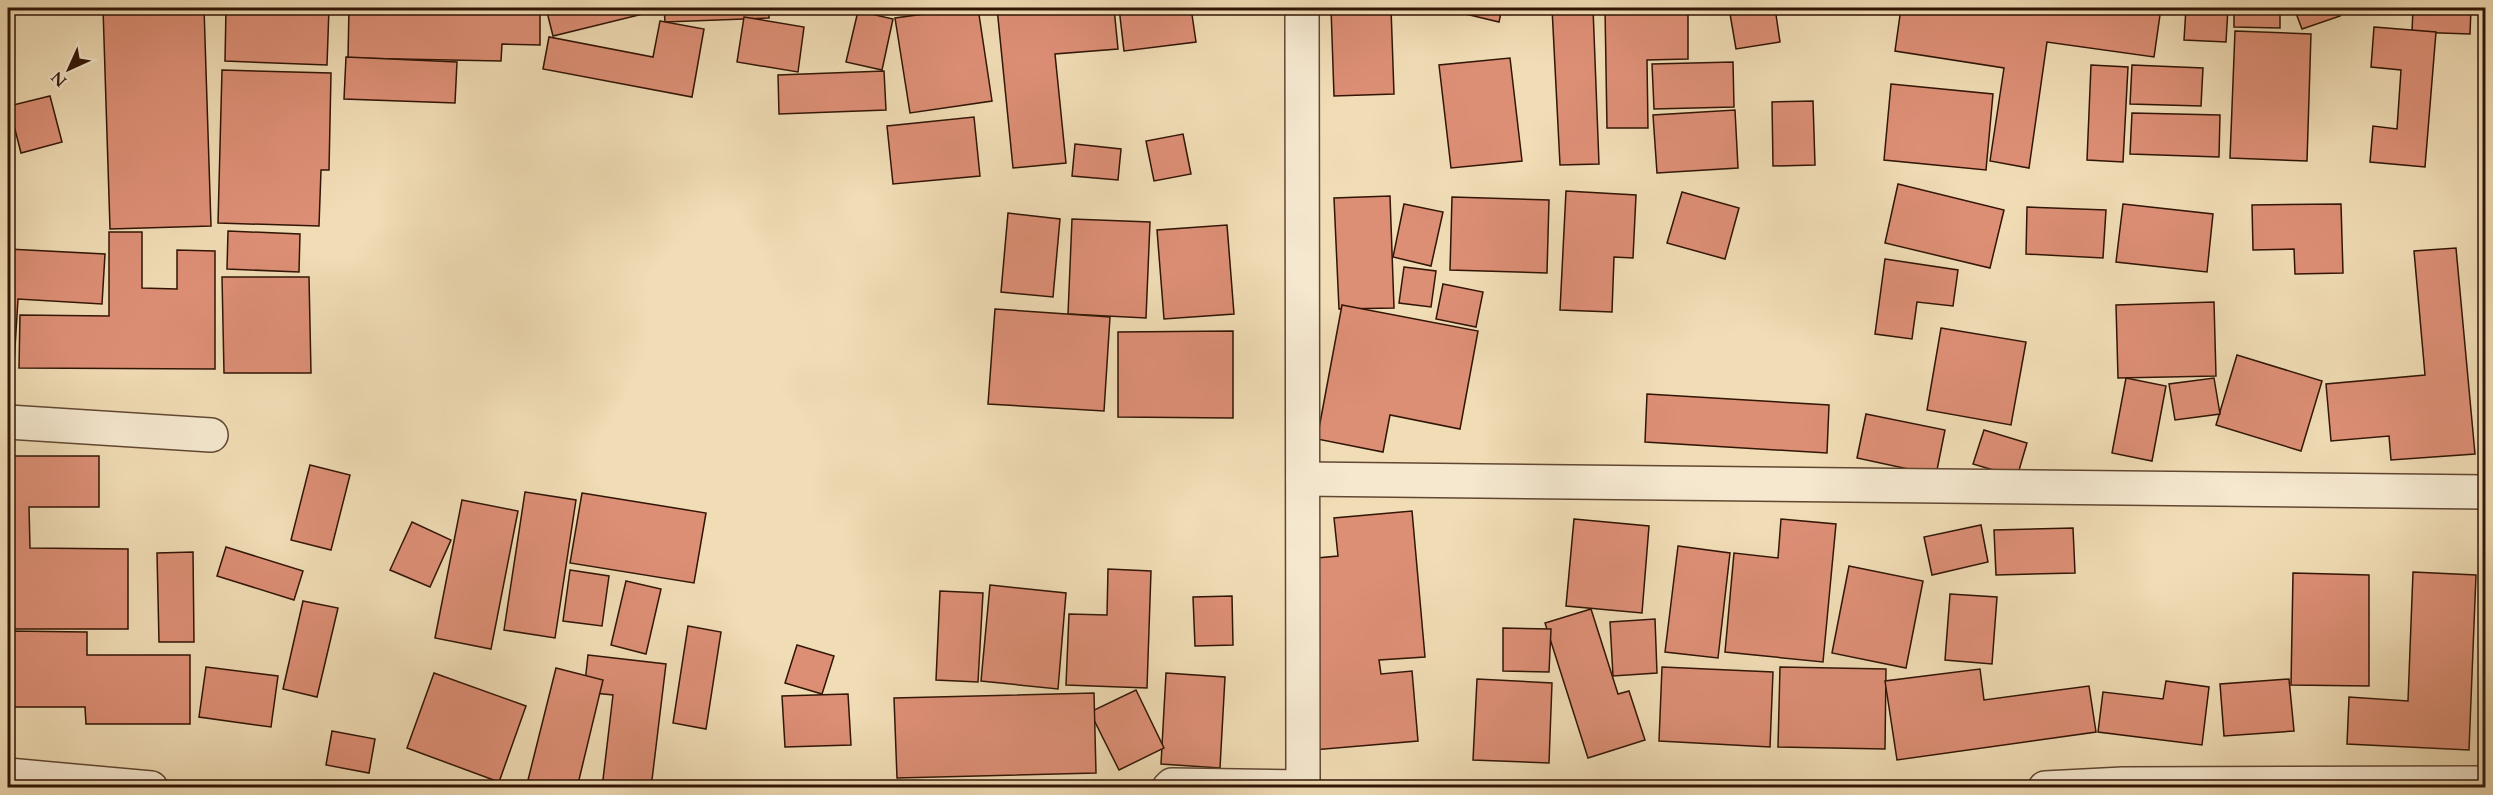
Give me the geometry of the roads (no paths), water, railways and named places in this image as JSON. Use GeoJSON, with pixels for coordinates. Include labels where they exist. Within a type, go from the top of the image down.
{"type":"FeatureCollection","features":[{"type":"Feature","properties":{"kind":"street"},"geometry":{"type":"LineString","coordinates":[[1169,788],[1172,785],[1303,787],[1302,8]]}},
{"type":"Feature","properties":{"kind":"street"},"geometry":{"type":"LineString","coordinates":[[8,422],[211,435]]}},
{"type":"Feature","properties":{"kind":"street"},"geometry":{"type":"LineString","coordinates":[[1302,479],[2486,492]]}},
{"type":"Feature","properties":{"kind":"street"},"geometry":{"type":"LineString","coordinates":[[8,775],[151,788]]}},
{"type":"Feature","properties":{"kind":"street"},"geometry":{"type":"LineString","coordinates":[[2045,788],[2123,784],[2486,783]]}}]}
